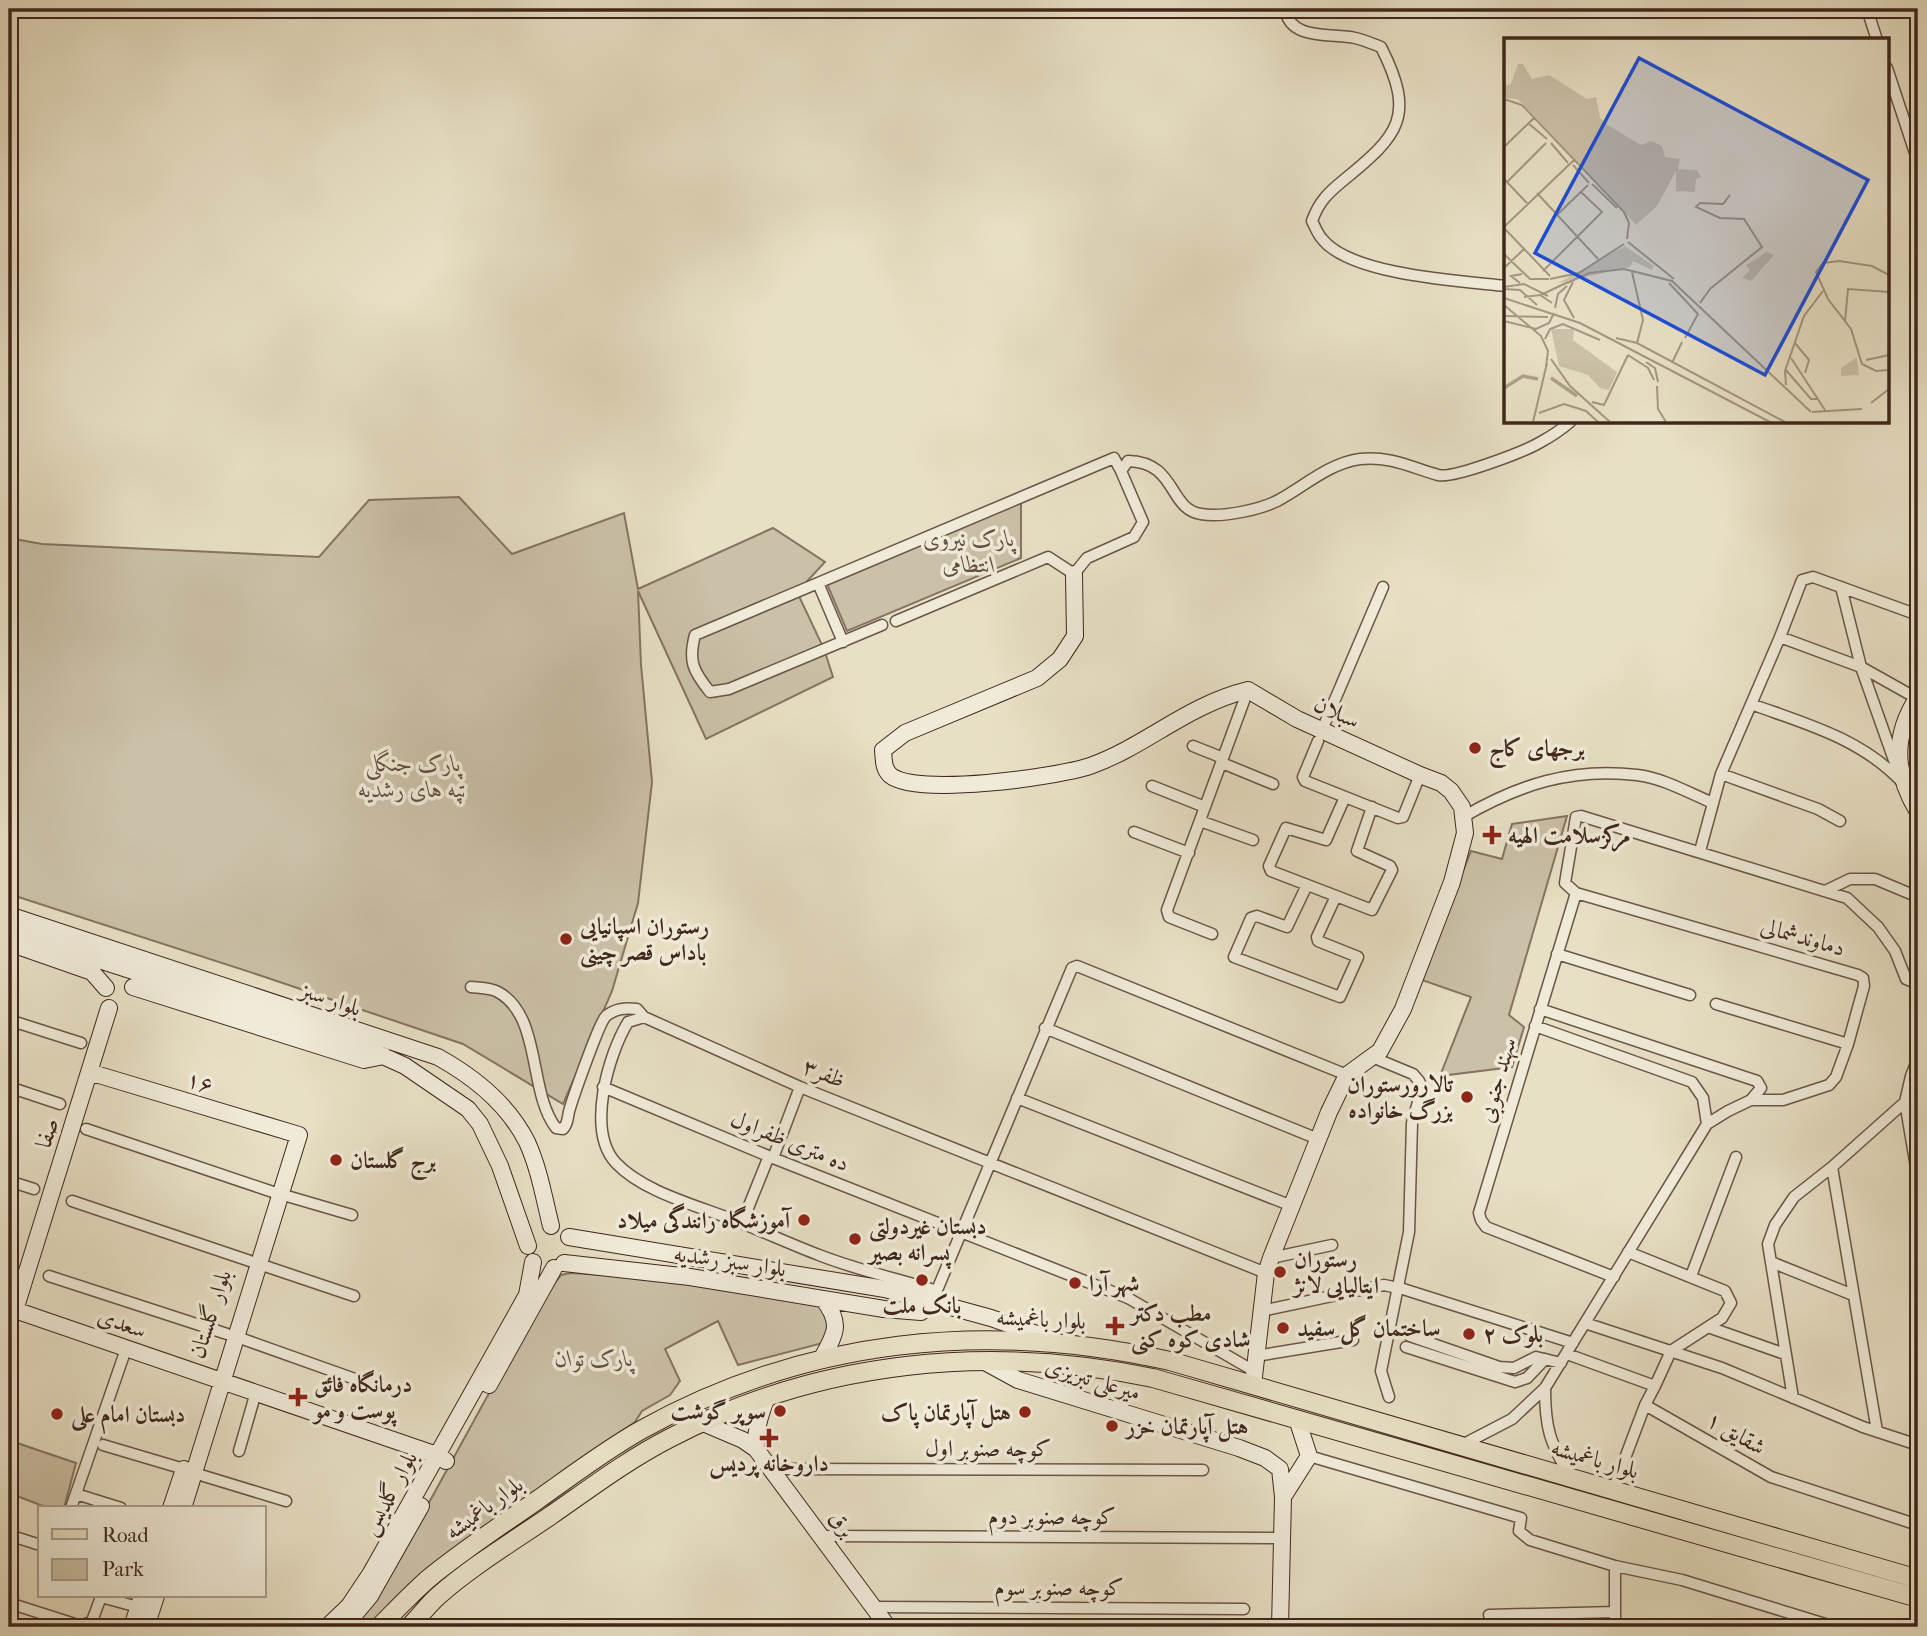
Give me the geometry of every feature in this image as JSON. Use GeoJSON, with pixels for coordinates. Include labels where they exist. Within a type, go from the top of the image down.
{"type":"FeatureCollection","features":[{"type":"Feature","properties":{"kind":"main road","name":"بلوار باغمیشه"},"geometry":{"type":"LineString","coordinates":[[379,1627],[428,1579],[606,1452],[682,1409],[730,1388],[822,1358],[871,1349],[938,1342],[997,1340],[1056,1341],[1254,1371],[1460,1447],[1918,1579]]}},
{"type":"Feature","properties":{"kind":"main road","name":"بلوار باغمیشه"},"geometry":{"type":"LineString","coordinates":[[409,1627],[438,1597],[467,1574],[611,1473],[670,1438],[767,1397],[859,1373],[922,1364],[982,1361],[1054,1362],[1153,1378],[1918,1598]]}},
{"type":"Feature","properties":{"kind":"street"},"geometry":{"type":"LineString","coordinates":[[1285,9],[1286,18],[1293,26],[1310,34],[1355,38],[1381,47],[1395,74],[1398,123],[1378,152],[1318,204],[1312,221],[1323,241],[1352,260],[1395,273],[1504,286]]}},
{"type":"Feature","properties":{"kind":"street"},"geometry":{"type":"LineString","coordinates":[[1867,9],[1876,38]]}},
{"type":"Feature","properties":{"kind":"street"},"geometry":{"type":"LineString","coordinates":[[1888,71],[1918,162]]}},
{"type":"Feature","properties":{"kind":"street"},"geometry":{"type":"LineString","coordinates":[[1121,471],[1128,461],[1139,461],[1156,467],[1174,488],[1180,501],[1200,514],[1242,512],[1283,499],[1319,474],[1359,459],[1405,463],[1440,476],[1455,474],[1517,454],[1541,443],[1567,424]]}},
{"type":"Feature","properties":{"kind":"street"},"geometry":{"type":"LineString","coordinates":[[882,625],[729,689],[710,692],[692,664],[690,651],[695,635],[1114,458],[1143,522],[1135,537],[1087,558],[1074,574],[1075,636],[1060,659],[1037,678],[905,733],[883,750],[884,766],[891,776],[905,783],[949,784],[1006,782],[1088,767],[1120,753],[1221,697],[1248,690]]}},
{"type":"Feature","properties":{"kind":"street"},"geometry":{"type":"LineString","coordinates":[[896,621],[1048,557],[1074,574]]}},
{"type":"Feature","properties":{"kind":"street"},"geometry":{"type":"LineString","coordinates":[[1700,851],[1721,774],[1802,580],[1813,577],[1918,615]]}},
{"type":"Feature","properties":{"kind":"street"},"geometry":{"type":"LineString","coordinates":[[818,583],[843,642]]}},
{"type":"Feature","properties":{"kind":"street"},"geometry":{"type":"LineString","coordinates":[[1383,587],[1304,779],[1402,819],[1420,775]]}},
{"type":"Feature","properties":{"kind":"street"},"geometry":{"type":"LineString","coordinates":[[1841,587],[1861,667],[1902,782],[1918,811]]}},
{"type":"Feature","properties":{"kind":"street"},"geometry":{"type":"LineString","coordinates":[[1780,638],[1861,667],[1918,698],[1903,727],[1898,758],[1902,782]]}},
{"type":"Feature","properties":{"kind":"street"},"geometry":{"type":"LineString","coordinates":[[1212,934],[1166,914],[1248,690]]}},
{"type":"Feature","properties":{"kind":"street","name":"سبلان"},"geometry":{"type":"LineString","coordinates":[[1248,690],[1320,736],[1441,783],[1451,791],[1462,807],[1463,817]]}},
{"type":"Feature","properties":{"kind":"street"},"geometry":{"type":"LineString","coordinates":[[1751,704],[1862,748],[1886,765],[1902,782]]}},
{"type":"Feature","properties":{"kind":"street"},"geometry":{"type":"LineString","coordinates":[[1193,746],[1273,784]]}},
{"type":"Feature","properties":{"kind":"street"},"geometry":{"type":"LineString","coordinates":[[1353,1339],[1254,1371],[1268,1265],[1318,1139],[1347,1075],[1380,1051],[1403,1009],[1452,883],[1465,833],[1463,817],[1496,798],[1538,782],[1585,773],[1639,775],[1713,803]]}},
{"type":"Feature","properties":{"kind":"street"},"geometry":{"type":"LineString","coordinates":[[1721,774],[1818,809],[1840,821]]}},
{"type":"Feature","properties":{"kind":"street"},"geometry":{"type":"LineString","coordinates":[[1153,786],[1205,807]]}},
{"type":"Feature","properties":{"kind":"street"},"geometry":{"type":"LineString","coordinates":[[1345,797],[1326,840],[1290,827],[1283,831],[1269,869],[1372,910],[1392,870],[1390,866],[1357,851],[1371,807]]}},
{"type":"Feature","properties":{"kind":"street"},"geometry":{"type":"LineString","coordinates":[[1576,893],[1565,883],[1576,817],[1581,816],[1847,898],[1878,927],[1895,951],[1906,979],[1918,984]]}},
{"type":"Feature","properties":{"kind":"street"},"geometry":{"type":"LineString","coordinates":[[1200,821],[1253,840]]}},
{"type":"Feature","properties":{"kind":"street"},"geometry":{"type":"LineString","coordinates":[[1134,832],[1189,853]]}},
{"type":"Feature","properties":{"kind":"street"},"geometry":{"type":"LineString","coordinates":[[1825,891],[1850,879],[1868,879],[1886,883],[1918,897]]}},
{"type":"Feature","properties":{"kind":"street"},"geometry":{"type":"LineString","coordinates":[[1307,885],[1287,927],[1253,916],[1234,957],[1340,997],[1358,957],[1317,939],[1336,896]]}},
{"type":"Feature","properties":{"kind":"street","name":"سهند جنوبی"},"geometry":{"type":"LineString","coordinates":[[1576,893],[1479,1213],[1486,1227],[1614,1277]]}},
{"type":"Feature","properties":{"kind":"street","name":"دماوندشمالی"},"geometry":{"type":"LineString","coordinates":[[1576,893],[1861,976],[1864,986],[1848,1044],[1836,1077],[1829,1085],[1783,1100],[1751,1100],[1707,1124]]}},
{"type":"Feature","properties":{"kind":"street","name":"بلوار سبز"},"geometry":{"type":"LineString","coordinates":[[9,915],[438,1057],[468,1074],[507,1111],[527,1142],[537,1169],[551,1226]]}},
{"type":"Feature","properties":{"kind":"street","name":"بلوار سبز"},"geometry":{"type":"LineString","coordinates":[[9,932],[350,1041],[405,1066],[468,1109],[480,1124],[500,1166],[531,1254]]}},
{"type":"Feature","properties":{"kind":"street"},"geometry":{"type":"LineString","coordinates":[[9,943],[92,972],[106,988]]}},
{"type":"Feature","properties":{"kind":"street"},"geometry":{"type":"LineString","coordinates":[[1557,954],[1690,995]]}},
{"type":"Feature","properties":{"kind":"street"},"geometry":{"type":"LineString","coordinates":[[93,960],[101,969],[109,1008]]}},
{"type":"Feature","properties":{"kind":"street"},"geometry":{"type":"LineString","coordinates":[[934,1297],[1072,968],[1077,966],[1347,1075]]}},
{"type":"Feature","properties":{"kind":"street"},"geometry":{"type":"LineString","coordinates":[[109,1008],[133,987],[149,978]]}},
{"type":"Feature","properties":{"kind":"street"},"geometry":{"type":"LineString","coordinates":[[133,987],[364,1059],[384,1056]]}},
{"type":"Feature","properties":{"kind":"street","name":"ظفر۳"},"geometry":{"type":"LineString","coordinates":[[471,987],[495,990],[513,1002],[528,1035],[542,1096],[556,1128],[564,1129],[567,1124],[568,1112],[578,1084],[606,1017],[621,1008],[637,1009],[643,1017],[800,1087],[1268,1265]]}},
{"type":"Feature","properties":{"kind":"street"},"geometry":{"type":"LineString","coordinates":[[1716,1004],[1848,1044]]}},
{"type":"Feature","properties":{"kind":"street","name":"صفا"},"geometry":{"type":"LineString","coordinates":[[12,1309],[109,1008]]}},
{"type":"Feature","properties":{"kind":"street"},"geometry":{"type":"LineString","coordinates":[[1540,1009],[1758,1080],[1761,1088],[1751,1100]]}},
{"type":"Feature","properties":{"kind":"street"},"geometry":{"type":"LineString","coordinates":[[643,1017],[628,1022],[603,1087],[603,1139],[615,1162],[636,1180],[822,1256],[1056,1341]]}},
{"type":"Feature","properties":{"kind":"street"},"geometry":{"type":"LineString","coordinates":[[9,1020],[81,1043]]}},
{"type":"Feature","properties":{"kind":"street"},"geometry":{"type":"LineString","coordinates":[[1460,1447],[1512,1419],[1545,1388],[1707,1124],[1703,1098],[1692,1082],[1535,1027]]}},
{"type":"Feature","properties":{"kind":"street"},"geometry":{"type":"LineString","coordinates":[[1045,1028],[1318,1139]]}},
{"type":"Feature","properties":{"kind":"street"},"geometry":{"type":"LineString","coordinates":[[1372,1057],[1413,1074],[1422,1088],[1412,1123],[1409,1231],[1381,1371],[1389,1397]]}},
{"type":"Feature","properties":{"kind":"street"},"geometry":{"type":"LineString","coordinates":[[1918,1058],[1905,1102],[1918,1179]]}},
{"type":"Feature","properties":{"kind":"street","name":"۱۶"},"geometry":{"type":"LineString","coordinates":[[89,1072],[295,1134]]}},
{"type":"Feature","properties":{"kind":"street"},"geometry":{"type":"LineString","coordinates":[[9,1087],[60,1104]]}},
{"type":"Feature","properties":{"kind":"street","name":"ده متری ظفراول"},"geometry":{"type":"LineString","coordinates":[[603,1087],[771,1157],[1128,1298],[1254,1371]]}},
{"type":"Feature","properties":{"kind":"street"},"geometry":{"type":"LineString","coordinates":[[742,1223],[800,1087]]}},
{"type":"Feature","properties":{"kind":"street"},"geometry":{"type":"LineString","coordinates":[[1017,1098],[1292,1206]]}},
{"type":"Feature","properties":{"kind":"street"},"geometry":{"type":"LineString","coordinates":[[1793,1398],[1768,1244],[1775,1225],[1794,1197],[1905,1102]]}},
{"type":"Feature","properties":{"kind":"street"},"geometry":{"type":"LineString","coordinates":[[86,1129],[277,1193],[352,1215]]}},
{"type":"Feature","properties":{"kind":"street","name":"بلوار گلستان"},"geometry":{"type":"LineString","coordinates":[[183,1506],[189,1471],[295,1134]]}},
{"type":"Feature","properties":{"kind":"street"},"geometry":{"type":"LineString","coordinates":[[1691,1276],[1736,1157]]}},
{"type":"Feature","properties":{"kind":"street"},"geometry":{"type":"LineString","coordinates":[[1832,1167],[1877,1431]]}},
{"type":"Feature","properties":{"kind":"street"},"geometry":{"type":"LineString","coordinates":[[9,1181],[34,1189]]}},
{"type":"Feature","properties":{"kind":"street"},"geometry":{"type":"LineString","coordinates":[[72,1201],[354,1297]]}},
{"type":"Feature","properties":{"kind":"street"},"geometry":{"type":"LineString","coordinates":[[569,1237],[570,1254],[559,1266],[543,1268],[531,1254],[535,1231],[551,1226],[561,1229],[569,1237],[934,1297]]}},
{"type":"Feature","properties":{"kind":"street"},"geometry":{"type":"LineString","coordinates":[[1268,1265],[1332,1245]]}},
{"type":"Feature","properties":{"kind":"street"},"geometry":{"type":"LineString","coordinates":[[1613,1490],[1646,1405],[1669,1356],[1722,1318],[1731,1303],[1725,1291],[1628,1252]]}},
{"type":"Feature","properties":{"kind":"street","name":"بلوار گلدیس"},"geometry":{"type":"LineString","coordinates":[[344,1627],[358,1613],[375,1587],[527,1295],[531,1254]]}},
{"type":"Feature","properties":{"kind":"street"},"geometry":{"type":"LineString","coordinates":[[818,1277],[828,1266],[822,1256]]}},
{"type":"Feature","properties":{"kind":"street"},"geometry":{"type":"LineString","coordinates":[[1770,1262],[1853,1295]]}},
{"type":"Feature","properties":{"kind":"street","name":"بلوار گلدیس"},"geometry":{"type":"LineString","coordinates":[[327,1627],[349,1606],[360,1590],[559,1266]]}},
{"type":"Feature","properties":{"kind":"street","name":"بلوار سبز رشدیه"},"geometry":{"type":"LineString","coordinates":[[559,1266],[690,1277],[884,1309],[921,1312],[934,1297]]}},
{"type":"Feature","properties":{"kind":"street"},"geometry":{"type":"LineString","coordinates":[[49,1276],[232,1335],[355,1379]]}},
{"type":"Feature","properties":{"kind":"street"},"geometry":{"type":"LineString","coordinates":[[1261,1311],[1384,1285],[1573,1343]]}},
{"type":"Feature","properties":{"kind":"street"},"geometry":{"type":"LineString","coordinates":[[822,1358],[835,1335],[836,1323],[832,1311],[823,1299]]}},
{"type":"Feature","properties":{"kind":"street","name":"سعدی"},"geometry":{"type":"LineString","coordinates":[[12,1309],[442,1458]]}},
{"type":"Feature","properties":{"kind":"street"},"geometry":{"type":"LineString","coordinates":[[1586,1323],[1669,1356],[1722,1368],[1918,1445]]}},
{"type":"Feature","properties":{"kind":"street"},"geometry":{"type":"LineString","coordinates":[[1708,1327],[1785,1354]]}},
{"type":"Feature","properties":{"kind":"street"},"geometry":{"type":"LineString","coordinates":[[1408,1342],[1515,1382],[1527,1378],[1545,1359],[1564,1358],[1655,1386]]}},
{"type":"Feature","properties":{"kind":"street"},"geometry":{"type":"LineString","coordinates":[[72,1506],[127,1349]]}},
{"type":"Feature","properties":{"kind":"street","name":"میرعلی تبریزی"},"geometry":{"type":"LineString","coordinates":[[982,1361],[1018,1380],[1239,1448],[1265,1458],[1280,1469],[1283,1497],[1280,1627]]}},
{"type":"Feature","properties":{"kind":"street"},"geometry":{"type":"LineString","coordinates":[[1545,1388],[1545,1419],[1549,1438],[1570,1477]]}},
{"type":"Feature","properties":{"kind":"street"},"geometry":{"type":"LineString","coordinates":[[239,1451],[256,1392]]}},
{"type":"Feature","properties":{"kind":"street"},"geometry":{"type":"LineString","coordinates":[[756,1449],[755,1436],[767,1397]]}},
{"type":"Feature","properties":{"kind":"street","name":"شقایق ۱"},"geometry":{"type":"LineString","coordinates":[[1646,1405],[1771,1477],[1918,1525]]}},
{"type":"Feature","properties":{"kind":"street"},"geometry":{"type":"LineString","coordinates":[[1297,1419],[1309,1456]]}},
{"type":"Feature","properties":{"kind":"street"},"geometry":{"type":"LineString","coordinates":[[703,1423],[743,1440],[756,1449]]}},
{"type":"Feature","properties":{"kind":"street"},"geometry":{"type":"LineString","coordinates":[[103,1445],[286,1501]]}},
{"type":"Feature","properties":{"kind":"street","name":"برق"},"geometry":{"type":"LineString","coordinates":[[756,1449],[888,1627]]}},
{"type":"Feature","properties":{"kind":"street"},"geometry":{"type":"LineString","coordinates":[[1283,1497],[1309,1456]]}},
{"type":"Feature","properties":{"kind":"street"},"geometry":{"type":"LineString","coordinates":[[1309,1456],[1521,1518],[1519,1531],[1530,1540],[1615,1566],[1682,1580],[1835,1627]]}},
{"type":"Feature","properties":{"kind":"street","name":"کوچه صنوبر اول"},"geometry":{"type":"LineString","coordinates":[[772,1469],[1203,1469]]}},
{"type":"Feature","properties":{"kind":"street","name":"بلوار گلستان"},"geometry":{"type":"LineString","coordinates":[[172,1506],[189,1471]]}},
{"type":"Feature","properties":{"kind":"street"},"geometry":{"type":"LineString","coordinates":[[1583,1502],[1588,1483]]}},
{"type":"Feature","properties":{"kind":"street"},"geometry":{"type":"LineString","coordinates":[[76,1494],[115,1506]]}},
{"type":"Feature","properties":{"kind":"street"},"geometry":{"type":"LineString","coordinates":[[9,1535],[38,1544]]}},
{"type":"Feature","properties":{"kind":"street","name":"کوچه صنوبر دوم"},"geometry":{"type":"LineString","coordinates":[[822,1536],[1282,1538]]}},
{"type":"Feature","properties":{"kind":"street"},"geometry":{"type":"LineString","coordinates":[[1615,1566],[1615,1627]]}},
{"type":"Feature","properties":{"kind":"street"},"geometry":{"type":"LineString","coordinates":[[9,1603],[81,1626],[92,1621],[100,1598]]}},
{"type":"Feature","properties":{"kind":"street"},"geometry":{"type":"LineString","coordinates":[[116,1598],[147,1602]]}},
{"type":"Feature","properties":{"kind":"street"},"geometry":{"type":"LineString","coordinates":[[132,1627],[147,1602]]}},
{"type":"Feature","properties":{"kind":"street"},"geometry":{"type":"LineString","coordinates":[[146,1627],[147,1602]]}},
{"type":"Feature","properties":{"kind":"street","name":"کوچه صنوبر سوم"},"geometry":{"type":"LineString","coordinates":[[873,1607],[1244,1609]]}},
{"type":"Feature","properties":{"kind":"street"},"geometry":{"type":"LineString","coordinates":[[1489,1615],[1615,1612]]}},
{"type":"Feature","properties":{"kind":"green space","name":"پارک جنگلی تپه های رشدیه"},"geometry":{"type":"Polygon","coordinates":[[[459,497],[512,554],[624,513],[638,589],[773,528],[825,562],[797,592],[824,649],[833,677],[706,739],[638,591],[641,665],[652,782],[638,903],[612,991],[563,1104],[463,1044],[9,894],[9,538],[42,544],[319,557],[369,500],[459,497]]]}},
{"type":"Feature","properties":{"kind":"green space","name":"پارک نیروی انتظامی"},"geometry":{"type":"Polygon","coordinates":[[[1021,501],[1021,558],[847,631],[827,584],[1021,501]]]}},
{"type":"Feature","properties":{"kind":"green space"},"geometry":{"type":"Polygon","coordinates":[[[1567,816],[1509,1015],[1524,1027],[1512,1067],[1440,1076],[1471,997],[1419,979],[1471,851],[1502,859],[1512,824],[1567,816]]]}},
{"type":"Feature","properties":{"kind":"green space","name":"پارک توان"},"geometry":{"type":"Polygon","coordinates":[[[570,1273],[640,1277],[814,1303],[823,1310],[830,1325],[823,1343],[738,1365],[718,1321],[665,1349],[680,1381],[670,1395],[642,1411],[635,1422],[436,1562],[369,1627],[346,1627],[426,1508],[510,1355],[555,1283],[561,1275],[570,1273]]]}},
{"type":"Feature","properties":{"kind":"green space"},"geometry":{"type":"Polygon","coordinates":[[[11,1441],[76,1463],[65,1506],[43,1506],[9,1493],[11,1441]]]}},
{"type":"Feature","properties":{"kind":"place","name":"برجهای کاج"},"geometry":{"type":"Point","coordinates":[1475,748]}},
{"type":"Feature","properties":{"kind":"place","name":"مرکزسلامت الهیه"},"geometry":{"type":"Point","coordinates":[1492,835]}},
{"type":"Feature","properties":{"kind":"place","name":"رستوران اسپانیایی باداس قصر چینی"},"geometry":{"type":"Point","coordinates":[566,939]}},
{"type":"Feature","properties":{"kind":"place","name":"تالارورستوران بزرگ خانواده"},"geometry":{"type":"Point","coordinates":[1467,1097]}},
{"type":"Feature","properties":{"kind":"place","name":"برج گلستان"},"geometry":{"type":"Point","coordinates":[336,1160]}},
{"type":"Feature","properties":{"kind":"place","name":"آموزشگاه رانندگی میلاد"},"geometry":{"type":"Point","coordinates":[804,1220]}},
{"type":"Feature","properties":{"kind":"place","name":"دبستان غیردولتی پسرانه بصیر"},"geometry":{"type":"Point","coordinates":[855,1239]}},
{"type":"Feature","properties":{"kind":"place","name":"رستوران ایتالیایی لانژ"},"geometry":{"type":"Point","coordinates":[1280,1272]}},
{"type":"Feature","properties":{"kind":"place","name":"بانک ملت"},"geometry":{"type":"Point","coordinates":[922,1280]}},
{"type":"Feature","properties":{"kind":"place","name":"شهر آرا"},"geometry":{"type":"Point","coordinates":[1075,1283]}},
{"type":"Feature","properties":{"kind":"place","name":"مطب دکتر شادی کوه کنی"},"geometry":{"type":"Point","coordinates":[1115,1326]}},
{"type":"Feature","properties":{"kind":"place","name":"ساختمان گل سفید"},"geometry":{"type":"Point","coordinates":[1283,1328]}},
{"type":"Feature","properties":{"kind":"place","name":"بلوک ۲"},"geometry":{"type":"Point","coordinates":[1469,1334]}},
{"type":"Feature","properties":{"kind":"place","name":"درمانگاه فائق پوست و مو"},"geometry":{"type":"Point","coordinates":[298,1397]}},
{"type":"Feature","properties":{"kind":"place","name":"سوپر گوشت"},"geometry":{"type":"Point","coordinates":[780,1411]}},
{"type":"Feature","properties":{"kind":"place","name":"هتل آپارتمان پاک"},"geometry":{"type":"Point","coordinates":[1025,1412]}},
{"type":"Feature","properties":{"kind":"place","name":"دبستان امام علی"},"geometry":{"type":"Point","coordinates":[57,1414]}},
{"type":"Feature","properties":{"kind":"place","name":"هتل آپارتمان خزر"},"geometry":{"type":"Point","coordinates":[1112,1426]}},
{"type":"Feature","properties":{"kind":"place","name":"داروخانه پردیس"},"geometry":{"type":"Point","coordinates":[769,1438]}}]}
